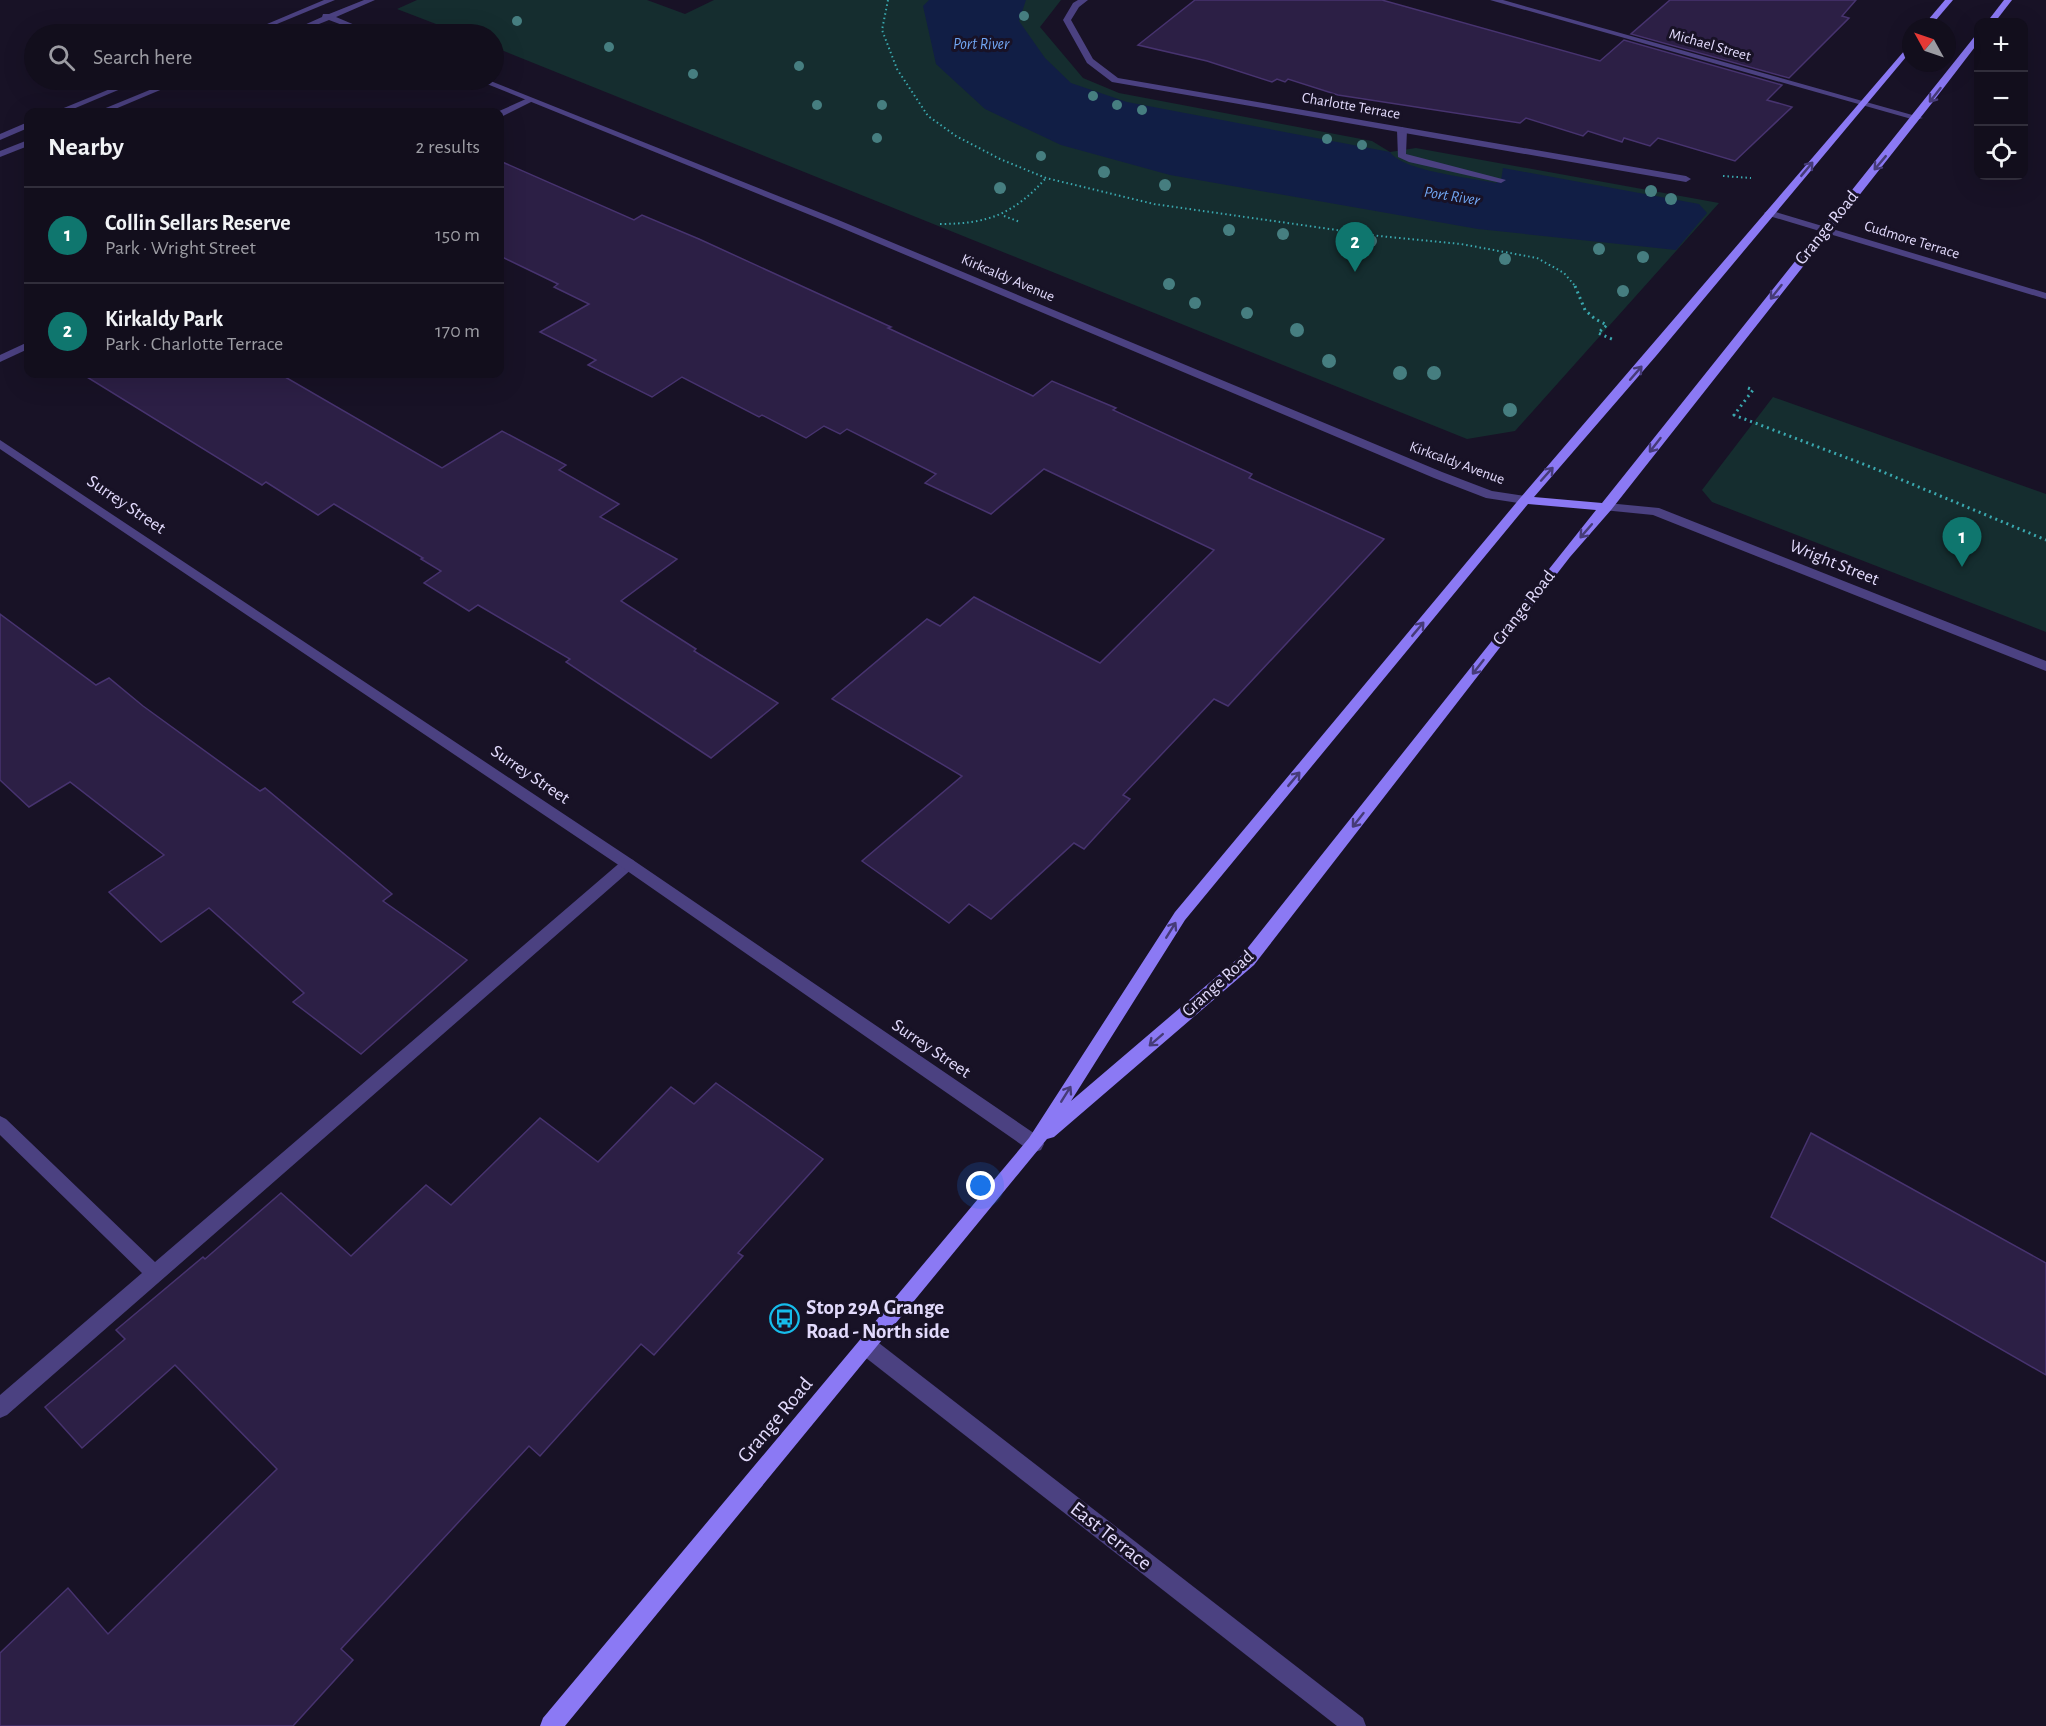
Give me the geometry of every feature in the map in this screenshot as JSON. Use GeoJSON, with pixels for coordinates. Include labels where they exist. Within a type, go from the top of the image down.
{"type":"FeatureCollection","features":[{"type":"Feature","properties":{"kind":"main road"},"geometry":{"type":"LineString","coordinates":[[1934,18],[1949,0]]}},
{"type":"Feature","properties":{"kind":"main road"},"geometry":{"type":"LineString","coordinates":[[1994,18],[2008,0]]}},
{"type":"Feature","properties":{"kind":"main road","name":"Grange Road"},"geometry":{"type":"LineString","coordinates":[[1035,1144],[1248,960],[1566,554],[1606,507],[1825,230],[1918,118],[1974,43]]}},
{"type":"Feature","properties":{"kind":"main road","name":"Grange Road"},"geometry":{"type":"LineString","coordinates":[[551,1726],[1035,1144],[1180,916],[1525,500],[1652,354],[1902,57]]}},
{"type":"Feature","properties":{"kind":"main road"},"geometry":{"type":"LineString","coordinates":[[1525,500],[1606,507]]}},
{"type":"Feature","properties":{"kind":"street"},"geometry":{"type":"LineString","coordinates":[[272,24],[331,0]]}},
{"type":"Feature","properties":{"kind":"street"},"geometry":{"type":"LineString","coordinates":[[313,24],[371,0]]}},
{"type":"Feature","properties":{"kind":"street","name":"Charlotte Terrace"},"geometry":{"type":"LineString","coordinates":[[1084,0],[1076,5],[1067,20],[1090,61],[1115,80],[1686,179]]}},
{"type":"Feature","properties":{"kind":"street","name":"Michael Street"},"geometry":{"type":"LineString","coordinates":[[1494,0],[1918,118]]}},
{"type":"Feature","properties":{"kind":"street"},"geometry":{"type":"LineString","coordinates":[[310,9],[347,24]]}},
{"type":"Feature","properties":{"kind":"street","name":"Kirkcaldy Avenue"},"geometry":{"type":"LineString","coordinates":[[504,89],[833,221],[1438,475],[1490,495],[1525,500]]}},
{"type":"Feature","properties":{"kind":"street"},"geometry":{"type":"LineString","coordinates":[[69,108],[113,90]]}},
{"type":"Feature","properties":{"kind":"street"},"geometry":{"type":"LineString","coordinates":[[111,108],[155,90]]}},
{"type":"Feature","properties":{"kind":"street"},"geometry":{"type":"LineString","coordinates":[[504,112],[531,100]]}},
{"type":"Feature","properties":{"kind":"street"},"geometry":{"type":"LineString","coordinates":[[0,137],[24,127]]}},
{"type":"Feature","properties":{"kind":"street"},"geometry":{"type":"LineString","coordinates":[[1402,130],[1401,154],[1412,160],[1501,180]]}},
{"type":"Feature","properties":{"kind":"street"},"geometry":{"type":"LineString","coordinates":[[0,154],[24,144]]}},
{"type":"Feature","properties":{"kind":"street","name":"Cudmore Terrace"},"geometry":{"type":"LineString","coordinates":[[1770,213],[2046,296]]}},
{"type":"Feature","properties":{"kind":"street"},"geometry":{"type":"LineString","coordinates":[[0,359],[24,347]]}},
{"type":"Feature","properties":{"kind":"street","name":"Surrey Street"},"geometry":{"type":"LineString","coordinates":[[0,444],[628,864],[1035,1144]]}},
{"type":"Feature","properties":{"kind":"street","name":"Wright Street"},"geometry":{"type":"LineString","coordinates":[[1606,507],[1655,511],[2046,666]]}},
{"type":"Feature","properties":{"kind":"street"},"geometry":{"type":"LineString","coordinates":[[0,1408],[628,864]]}},
{"type":"Feature","properties":{"kind":"street"},"geometry":{"type":"LineString","coordinates":[[0,1124],[155,1274]]}},
{"type":"Feature","properties":{"kind":"street","name":"East Terrace"},"geometry":{"type":"LineString","coordinates":[[868,1347],[1355,1726]]}},
{"type":"Feature","properties":{"kind":"path"},"geometry":{"type":"LineString","coordinates":[[888,0],[882,30],[897,69],[928,116],[956,136],[1000,159],[1047,178],[1154,204],[1379,236],[1461,244],[1537,258],[1564,273],[1578,290],[1586,310],[1594,319],[1607,325],[1598,333],[1610,338]]}},
{"type":"Feature","properties":{"kind":"path"},"geometry":{"type":"LineString","coordinates":[[938,224],[956,225],[995,219],[1031,196],[1047,178]]}},
{"type":"Feature","properties":{"kind":"path"},"geometry":{"type":"LineString","coordinates":[[1003,215],[1020,222]]}},
{"type":"Feature","properties":{"kind":"path"},"geometry":{"type":"LineString","coordinates":[[1753,390],[1734,414],[1871,466],[2046,540]]}},
{"type":"Feature","properties":{"kind":"green space"},"geometry":{"type":"Polygon","coordinates":[[[417,0],[647,0],[685,14],[714,0],[1061,0],[1040,27],[1083,78],[1119,93],[1372,141],[1390,152],[1416,148],[1719,203],[1515,431],[1467,439],[504,51],[504,24],[436,24],[397,9],[417,0]]]}},
{"type":"Feature","properties":{"kind":"green space"},"geometry":{"type":"Polygon","coordinates":[[[1773,397],[2046,494],[2046,632],[1712,502],[1702,490],[1773,397]]]}},
{"type":"Feature","properties":{"kind":"water","name":"Port River"},"geometry":{"type":"Polygon","coordinates":[[[929,0],[1026,0],[1019,21],[1045,58],[1071,83],[1127,102],[1390,152],[1397,159],[1408,164],[1456,176],[1496,183],[1501,180],[1503,168],[1699,204],[1707,213],[1676,250],[1478,229],[1170,175],[1061,145],[985,109],[936,64],[923,6],[929,0]]]}},
{"type":"Feature","properties":{"kind":"building"},"geometry":{"type":"Polygon","coordinates":[[[1195,0],[1382,0],[1600,61],[1624,40],[1782,85],[1767,100],[1792,107],[1735,161],[1658,138],[1650,146],[1624,138],[1622,142],[1588,131],[1583,136],[1526,118],[1520,123],[1338,95],[1288,79],[1285,82],[1277,79],[1272,82],[1207,61],[1138,45],[1195,0]]]}},
{"type":"Feature","properties":{"kind":"building"},"geometry":{"type":"Polygon","coordinates":[[[1670,0],[1856,0],[1842,16],[1849,18],[1789,78],[1631,34],[1670,0]]]}},
{"type":"Feature","properties":{"kind":"building"},"geometry":{"type":"Polygon","coordinates":[[[504,163],[634,220],[642,215],[699,239],[891,327],[888,328],[1033,396],[1052,381],[1116,408],[1113,410],[1252,474],[1249,478],[1384,539],[1228,706],[1214,699],[1123,795],[1130,799],[1084,849],[1074,843],[991,919],[969,904],[949,923],[862,861],[962,776],[832,699],[927,619],[940,626],[974,597],[1100,663],[1214,550],[1044,469],[991,514],[925,483],[936,474],[847,429],[840,434],[824,426],[806,438],[762,415],[759,417],[682,377],[652,397],[588,365],[596,360],[540,332],[589,304],[554,287],[558,284],[504,258],[504,163]]]}},
{"type":"Feature","properties":{"kind":"building"},"geometry":{"type":"Polygon","coordinates":[[[88,378],[287,378],[442,468],[502,431],[566,465],[559,470],[619,504],[600,517],[677,559],[621,601],[696,649],[694,651],[778,703],[711,758],[566,662],[570,659],[478,605],[469,611],[424,583],[441,571],[421,559],[423,558],[334,504],[318,515],[266,482],[262,485],[88,378]]]}},
{"type":"Feature","properties":{"kind":"building"},"geometry":{"type":"Polygon","coordinates":[[[0,614],[96,685],[109,678],[143,706],[260,791],[265,788],[392,894],[383,901],[467,960],[361,1054],[293,1002],[304,993],[209,908],[161,942],[109,892],[164,855],[70,782],[29,807],[0,780],[0,614]]]}},
{"type":"Feature","properties":{"kind":"building"},"geometry":{"type":"Polygon","coordinates":[[[716,1083],[823,1159],[738,1253],[743,1256],[654,1355],[641,1344],[540,1456],[529,1446],[341,1649],[353,1660],[293,1726],[0,1726],[0,1653],[68,1588],[108,1634],[277,1469],[175,1365],[82,1448],[45,1407],[125,1339],[116,1330],[203,1257],[205,1259],[281,1193],[351,1256],[426,1185],[451,1205],[540,1118],[598,1162],[671,1087],[694,1104],[716,1083]]]}},
{"type":"Feature","properties":{"kind":"building"},"geometry":{"type":"Polygon","coordinates":[[[1811,1133],[2046,1263],[2046,1375],[1771,1217],[1811,1133]]]}},
{"type":"Feature","properties":{"kind":"place","name":"Kirkaldy Park"},"geometry":{"type":"Point","coordinates":[1355,272]}},
{"type":"Feature","properties":{"kind":"place","name":"Collin Sellars Reserve"},"geometry":{"type":"Point","coordinates":[1962,567]}},
{"type":"Feature","properties":{"kind":"place","name":"Stop 29A Grange Road - North side"},"geometry":{"type":"Point","coordinates":[785,1319]}}]}
